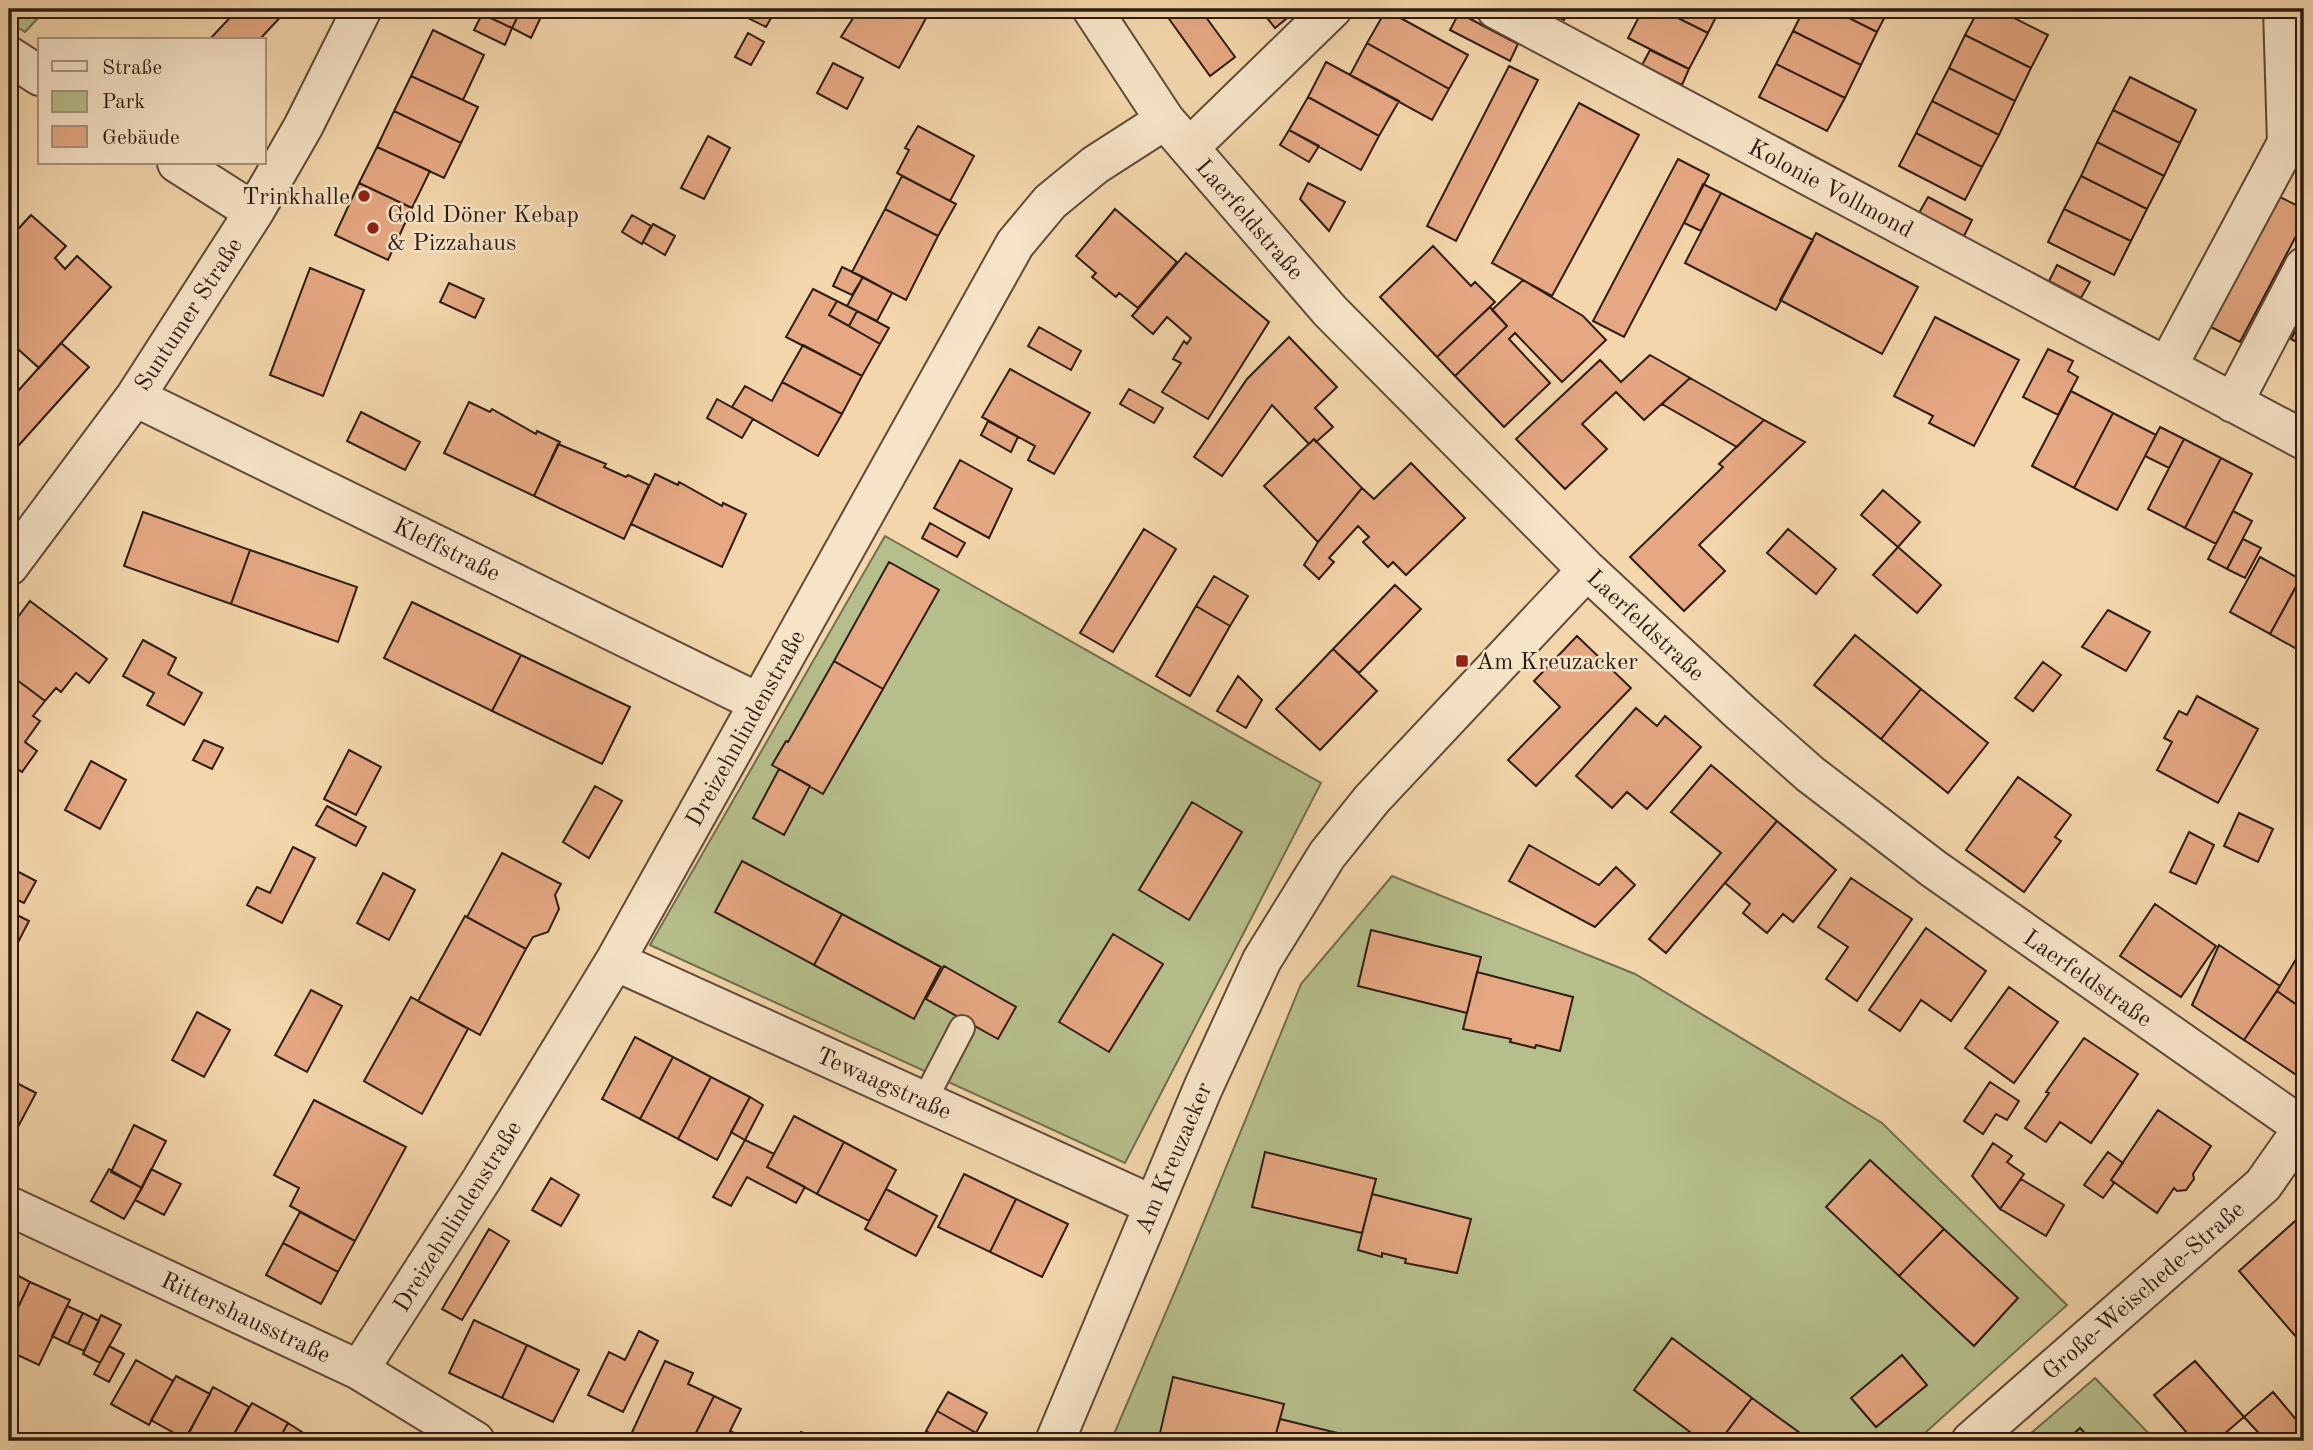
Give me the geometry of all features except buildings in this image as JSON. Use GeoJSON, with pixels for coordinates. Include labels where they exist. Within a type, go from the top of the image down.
{"type":"FeatureCollection","features":[{"type":"Feature","properties":{"kind":"street","name":"Suntumer Straße"},"geometry":{"type":"LineString","coordinates":[[9,566],[135,397],[254,212],[303,127],[362,9]]}},
{"type":"Feature","properties":{"kind":"street","name":"Laerfeldstraße"},"geometry":{"type":"LineString","coordinates":[[1092,9],[1177,134],[1330,311],[1587,570],[1741,713],[1810,774],[1934,869],[2304,1128]]}},
{"type":"Feature","properties":{"kind":"street"},"geometry":{"type":"LineString","coordinates":[[1177,134],[1332,9]]}},
{"type":"Feature","properties":{"kind":"street","name":"Kolonie Vollmond"},"geometry":{"type":"LineString","coordinates":[[1496,9],[2304,440]]}},
{"type":"Feature","properties":{"kind":"street"},"geometry":{"type":"LineString","coordinates":[[2166,367],[2287,143],[2283,9]]}},
{"type":"Feature","properties":{"kind":"street"},"geometry":{"type":"LineString","coordinates":[[9,57],[38,75]]}},
{"type":"Feature","properties":{"kind":"street","name":"Dreizehnlindenstraße"},"geometry":{"type":"LineString","coordinates":[[359,1370],[482,1179],[615,961],[1015,244],[1050,202],[1095,165],[1177,134]]}},
{"type":"Feature","properties":{"kind":"street"},"geometry":{"type":"LineString","coordinates":[[179,164],[254,212]]}},
{"type":"Feature","properties":{"kind":"street"},"geometry":{"type":"LineString","coordinates":[[2232,402],[2304,267]]}},
{"type":"Feature","properties":{"kind":"street","name":"Kleffstraße"},"geometry":{"type":"LineString","coordinates":[[135,397],[759,703]]}},
{"type":"Feature","properties":{"kind":"street","name":"Am Kreuzacker"},"geometry":{"type":"LineString","coordinates":[[1055,1441],[1203,1087],[1262,960],[1326,855],[1394,774],[1587,570]]}},
{"type":"Feature","properties":{"kind":"street","name":"Tewaagstraße"},"geometry":{"type":"LineString","coordinates":[[615,961],[1153,1205]]}},
{"type":"Feature","properties":{"kind":"street","name":"Große-Weischede-Straße"},"geometry":{"type":"LineString","coordinates":[[1971,1441],[2263,1185],[2304,1128]]}},
{"type":"Feature","properties":{"kind":"street","name":"Rittershausstraße"},"geometry":{"type":"LineString","coordinates":[[9,1206],[359,1370],[475,1441]]}},
{"type":"Feature","properties":{"kind":"lane"},"geometry":{"type":"LineString","coordinates":[[924,1101],[962,1028]]}},
{"type":"Feature","properties":{"kind":"green space"},"geometry":{"type":"Polygon","coordinates":[[[9,9],[35,9],[39,17],[25,32],[9,22],[9,9]]]}},
{"type":"Feature","properties":{"kind":"green space"},"geometry":{"type":"Polygon","coordinates":[[[885,536],[1321,783],[1125,1163],[650,945],[885,536]]]}},
{"type":"Feature","properties":{"kind":"green space"},"geometry":{"type":"Polygon","coordinates":[[[1392,876],[1635,974],[1882,1123],[2067,1305],[1916,1441],[1111,1441],[1301,984],[1392,876]]]}},
{"type":"Feature","properties":{"kind":"green space"},"geometry":{"type":"Polygon","coordinates":[[[2095,1378],[2156,1441],[2022,1441],[2095,1378]]]}},
{"type":"Feature","properties":{"kind":"place","name":"Trinkhalle"},"geometry":{"type":"Point","coordinates":[364,196]}},
{"type":"Feature","properties":{"kind":"place","name":"Gold Döner Kebap & Pizzahaus"},"geometry":{"type":"Point","coordinates":[373,228]}},
{"type":"Feature","properties":{"kind":"place","name":"Am Kreuzacker"},"geometry":{"type":"Point","coordinates":[1462,661]}}]}
